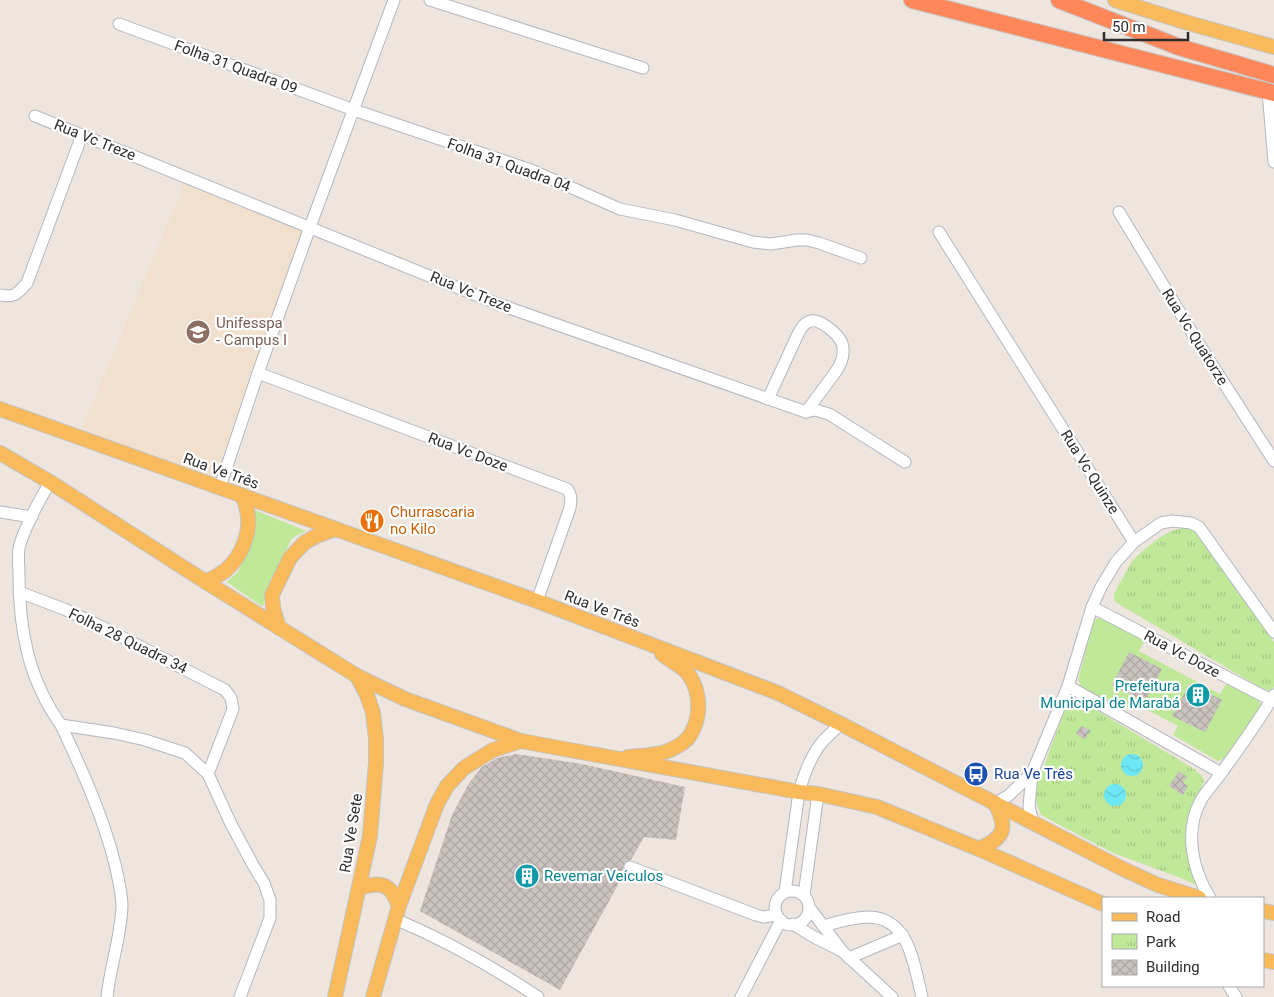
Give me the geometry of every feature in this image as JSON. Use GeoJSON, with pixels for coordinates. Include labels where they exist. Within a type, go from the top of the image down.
{"type":"FeatureCollection","features":[{"type":"Feature","properties":{"kind":"highway"},"geometry":{"type":"LineString","coordinates":[[912,0],[943,4],[1271,92]]}},
{"type":"Feature","properties":{"kind":"highway"},"geometry":{"type":"LineString","coordinates":[[1059,0],[1180,47],[1274,75]]}},
{"type":"Feature","properties":{"kind":"main road"},"geometry":{"type":"LineString","coordinates":[[1115,0],[1184,22],[1274,46]]}},
{"type":"Feature","properties":{"kind":"main road","name":"Rua Ve Três"},"geometry":{"type":"LineString","coordinates":[[0,409],[537,601],[778,693],[1123,869],[1158,885],[1196,897]]}},
{"type":"Feature","properties":{"kind":"main road"},"geometry":{"type":"LineString","coordinates":[[0,453],[50,482],[278,628],[357,676],[405,699],[521,741],[818,794],[877,807],[979,849],[1102,904]]}},
{"type":"Feature","properties":{"kind":"main road"},"geometry":{"type":"LineString","coordinates":[[206,582],[225,571],[232,564],[238,557],[246,539],[248,510],[242,495]]}},
{"type":"Feature","properties":{"kind":"main road"},"geometry":{"type":"LineString","coordinates":[[278,628],[272,594],[290,558],[304,543],[316,536],[336,529]]}},
{"type":"Feature","properties":{"kind":"main road"},"geometry":{"type":"LineString","coordinates":[[615,759],[668,752],[690,735],[697,715],[698,700],[695,686],[689,674],[646,643]]}},
{"type":"Feature","properties":{"kind":"main road","name":"Rua Ve Sete"},"geometry":{"type":"LineString","coordinates":[[335,997],[370,836],[376,763],[373,713],[367,695],[357,676]]}},
{"type":"Feature","properties":{"kind":"main road"},"geometry":{"type":"LineString","coordinates":[[373,997],[397,912],[437,804],[447,786],[464,768],[493,750],[521,741]]}},
{"type":"Feature","properties":{"kind":"main road"},"geometry":{"type":"LineString","coordinates":[[979,849],[996,840],[1001,834],[1003,826],[1001,814],[995,803]]}},
{"type":"Feature","properties":{"kind":"main road"},"geometry":{"type":"LineString","coordinates":[[359,888],[371,884],[381,885],[391,891],[397,912]]}},
{"type":"Feature","properties":{"kind":"street"},"geometry":{"type":"LineString","coordinates":[[220,487],[310,227],[394,0]]}},
{"type":"Feature","properties":{"kind":"street"},"geometry":{"type":"LineString","coordinates":[[430,0],[643,68]]}},
{"type":"Feature","properties":{"kind":"street","name":"Folha 31 Quadra 09"},"geometry":{"type":"LineString","coordinates":[[119,24],[354,110]]}},
{"type":"Feature","properties":{"kind":"street"},"geometry":{"type":"LineString","coordinates":[[1271,92],[1274,162]]}},
{"type":"Feature","properties":{"kind":"street","name":"Folha 31 Quadra 04"},"geometry":{"type":"LineString","coordinates":[[354,110],[531,170],[620,209],[675,220],[753,242],[771,244],[807,240],[861,258]]}},
{"type":"Feature","properties":{"kind":"street","name":"Rua Vc Treze"},"geometry":{"type":"LineString","coordinates":[[36,116],[498,304],[806,412],[816,410],[828,414],[905,462]]}},
{"type":"Feature","properties":{"kind":"street"},"geometry":{"type":"LineString","coordinates":[[0,295],[9,296],[18,293],[27,283],[82,136]]}},
{"type":"Feature","properties":{"kind":"street","name":"Rua Vc Quatorze"},"geometry":{"type":"LineString","coordinates":[[1118,212],[1202,349],[1273,459]]}},
{"type":"Feature","properties":{"kind":"street","name":"Rua Vc Quinze"},"geometry":{"type":"LineString","coordinates":[[939,232],[1134,542]]}},
{"type":"Feature","properties":{"kind":"street"},"geometry":{"type":"LineString","coordinates":[[768,399],[798,334],[808,321],[814,320],[824,324],[839,338],[842,344],[843,358],[837,370],[806,412]]}},
{"type":"Feature","properties":{"kind":"street","name":"Rua Vc Doze"},"geometry":{"type":"LineString","coordinates":[[258,373],[567,489],[571,498],[570,508],[537,601]]}},
{"type":"Feature","properties":{"kind":"street"},"geometry":{"type":"LineString","coordinates":[[50,482],[32,516],[20,545],[19,592],[24,639],[30,664],[49,709],[61,725],[76,757],[109,841],[118,876],[122,905],[107,997]]}},
{"type":"Feature","properties":{"kind":"street"},"geometry":{"type":"LineString","coordinates":[[0,512],[32,516]]}},
{"type":"Feature","properties":{"kind":"street"},"geometry":{"type":"LineString","coordinates":[[1033,822],[1029,807],[1032,773],[1068,686],[1092,607],[1116,562],[1134,542],[1161,524],[1172,521],[1191,523],[1199,527],[1274,632]]}},
{"type":"Feature","properties":{"kind":"street","name":"Folha 28 Quadra 34"},"geometry":{"type":"LineString","coordinates":[[19,592],[64,609],[225,690],[231,698],[233,709],[208,774]]}},
{"type":"Feature","properties":{"kind":"street","name":"Rua Vc Doze"},"geometry":{"type":"LineString","coordinates":[[1092,607],[1272,698]]}},
{"type":"Feature","properties":{"kind":"street"},"geometry":{"type":"LineString","coordinates":[[1068,686],[1221,773]]}},
{"type":"Feature","properties":{"kind":"street"},"geometry":{"type":"LineString","coordinates":[[1209,897],[1195,863],[1191,834],[1192,822],[1202,799],[1272,698]]}},
{"type":"Feature","properties":{"kind":"street"},"geometry":{"type":"LineString","coordinates":[[785,892],[799,792],[803,778],[823,741],[841,724]]}},
{"type":"Feature","properties":{"kind":"street"},"geometry":{"type":"LineString","coordinates":[[61,725],[145,740],[185,754],[208,774],[231,824],[264,883],[270,900],[270,918],[240,997]]}},
{"type":"Feature","properties":{"kind":"street"},"geometry":{"type":"LineString","coordinates":[[995,803],[1008,796],[1032,773]]}},
{"type":"Feature","properties":{"kind":"street"},"geometry":{"type":"LineString","coordinates":[[804,895],[818,794]]}},
{"type":"Feature","properties":{"kind":"street"},"geometry":{"type":"LineString","coordinates":[[630,867],[756,915],[779,918]]}},
{"type":"Feature","properties":{"kind":"street"},"geometry":{"type":"LineString","coordinates":[[791,890],[804,895],[808,900],[809,907],[805,919],[800,923],[786,924],[779,918],[775,908],[776,902],[785,892],[791,890]]}},
{"type":"Feature","properties":{"kind":"street"},"geometry":{"type":"LineString","coordinates":[[809,907],[846,954],[892,997]]}},
{"type":"Feature","properties":{"kind":"street"},"geometry":{"type":"LineString","coordinates":[[397,912],[538,997]]}},
{"type":"Feature","properties":{"kind":"street"},"geometry":{"type":"LineString","coordinates":[[823,926],[844,920],[871,917],[885,920],[895,926],[903,935],[909,948],[922,997]]}},
{"type":"Feature","properties":{"kind":"street"},"geometry":{"type":"LineString","coordinates":[[741,997],[779,918]]}},
{"type":"Feature","properties":{"kind":"street"},"geometry":{"type":"LineString","coordinates":[[793,924],[846,954],[903,935]]}},
{"type":"Feature","properties":{"kind":"shaded area","name":"Unifesspa - Campus I"},"geometry":{"type":"Polygon","coordinates":[[[187,177],[310,227],[220,487],[78,437],[187,177]]]}},
{"type":"Feature","properties":{"kind":"green space"},"geometry":{"type":"Polygon","coordinates":[[[252,509],[306,531],[292,538],[265,594],[263,607],[227,582],[238,572],[256,530],[252,509]]]}},
{"type":"Feature","properties":{"kind":"green space"},"geometry":{"type":"Polygon","coordinates":[[[1184,527],[1194,528],[1203,536],[1274,642],[1274,687],[1271,690],[1261,688],[1114,600],[1114,594],[1132,561],[1158,539],[1169,532],[1184,527]]]}},
{"type":"Feature","properties":{"kind":"green space"},"geometry":{"type":"Polygon","coordinates":[[[1099,617],[1145,640],[1139,651],[1220,694],[1226,684],[1230,683],[1259,699],[1261,707],[1225,758],[1218,761],[1173,735],[1178,726],[1131,701],[1126,710],[1081,687],[1078,679],[1094,621],[1099,617]]]}},
{"type":"Feature","properties":{"kind":"green space"},"geometry":{"type":"Polygon","coordinates":[[[1080,697],[1093,708],[1194,769],[1202,776],[1204,781],[1194,804],[1197,885],[1111,852],[1041,815],[1036,799],[1038,783],[1067,703],[1080,697]]]}},
{"type":"Feature","properties":{"kind":"water"},"geometry":{"type":"Polygon","coordinates":[[[1132,754],[1140,757],[1143,765],[1140,773],[1132,776],[1124,773],[1121,765],[1124,757],[1132,754]]]}},
{"type":"Feature","properties":{"kind":"water"},"geometry":{"type":"Polygon","coordinates":[[[1115,784],[1123,787],[1126,795],[1123,803],[1115,806],[1107,803],[1104,795],[1107,787],[1115,784]]]}},
{"type":"Feature","properties":{"kind":"building"},"geometry":{"type":"Polygon","coordinates":[[[1129,652],[1162,669],[1145,702],[1112,685],[1129,652]]]}},
{"type":"Feature","properties":{"kind":"building"},"geometry":{"type":"Polygon","coordinates":[[[1190,683],[1222,700],[1205,732],[1172,716],[1190,683]]]}},
{"type":"Feature","properties":{"kind":"building"},"geometry":{"type":"Polygon","coordinates":[[[1081,726],[1090,730],[1085,739],[1076,734],[1081,726]]]}},
{"type":"Feature","properties":{"kind":"building","name":"Revemar Veículos"},"geometry":{"type":"Polygon","coordinates":[[[516,754],[582,764],[685,787],[676,840],[644,837],[631,860],[625,862],[623,868],[625,872],[560,990],[420,911],[452,815],[469,783],[482,767],[497,758],[516,754]]]}},
{"type":"Feature","properties":{"kind":"building"},"geometry":{"type":"Polygon","coordinates":[[[1179,771],[1187,777],[1183,783],[1188,786],[1183,795],[1169,786],[1179,771]]]}},
{"type":"Feature","properties":{"kind":"place","name":"Unifesspa - Campus I"},"geometry":{"type":"Point","coordinates":[198,332]}},
{"type":"Feature","properties":{"kind":"place","name":"Churrascaria no Kilo"},"geometry":{"type":"Point","coordinates":[372,521]}},
{"type":"Feature","properties":{"kind":"place","name":"Prefeitura Municipal de Marabá"},"geometry":{"type":"Point","coordinates":[1198,695]}},
{"type":"Feature","properties":{"kind":"place","name":"Rua Ve Três"},"geometry":{"type":"Point","coordinates":[976,774]}},
{"type":"Feature","properties":{"kind":"place","name":"Revemar Veículos"},"geometry":{"type":"Point","coordinates":[527,876]}}]}
